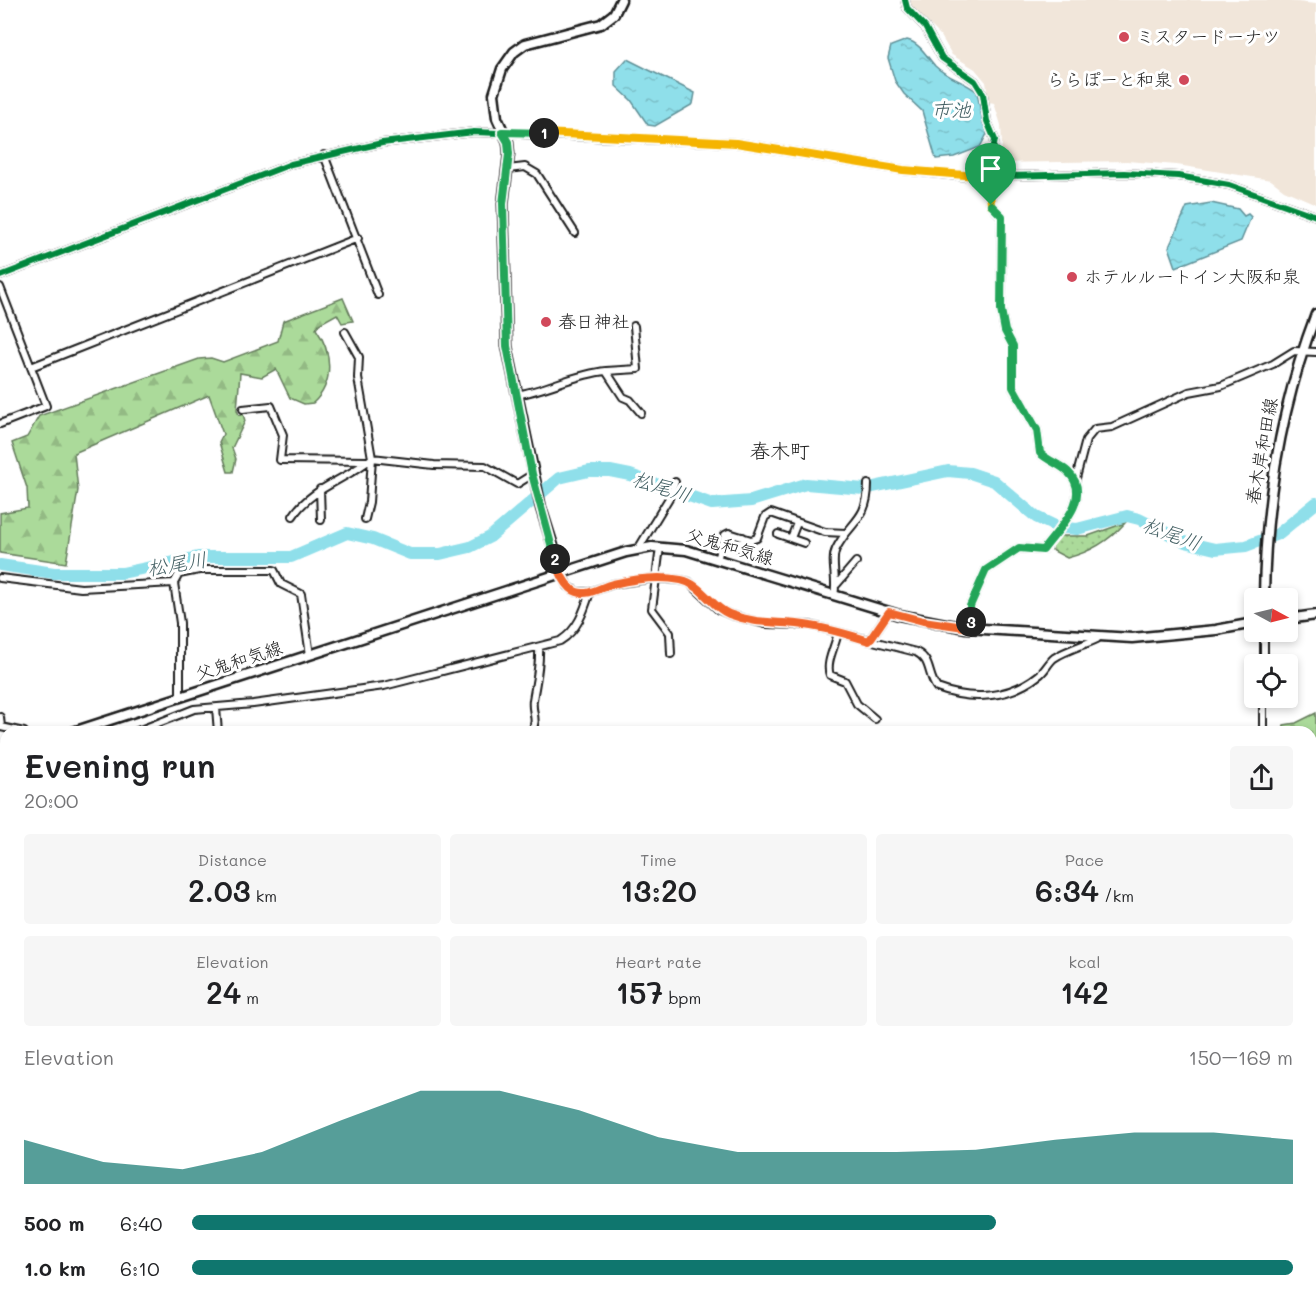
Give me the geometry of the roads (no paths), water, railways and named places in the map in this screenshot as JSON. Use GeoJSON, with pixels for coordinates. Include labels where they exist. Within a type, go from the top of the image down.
{"type":"FeatureCollection","features":[{"type":"Feature","properties":{"kind":"main road"},"geometry":{"type":"LineString","coordinates":[[562,574],[533,477],[516,395],[505,321],[503,204],[508,169],[508,142],[502,132],[494,106],[494,94],[502,69],[514,52],[525,44],[601,24],[614,14],[621,0]]}},
{"type":"Feature","properties":{"kind":"main road","name":"春木岸和田線"},"geometry":{"type":"LineString","coordinates":[[1264,588],[1266,533],[1283,416],[1316,314]]}},
{"type":"Feature","properties":{"kind":"main road","name":"父鬼和気線"},"geometry":{"type":"LineString","coordinates":[[91,726],[638,549],[660,547],[686,550],[923,621],[971,628],[1151,637],[1244,624]]}},
{"type":"Feature","properties":{"kind":"main road"},"geometry":{"type":"LineString","coordinates":[[1298,617],[1316,615]]}},
{"type":"Feature","properties":{"kind":"street"},"geometry":{"type":"LineString","coordinates":[[904,0],[907,8],[925,27],[942,58],[975,81],[983,94],[987,121],[995,140],[989,177],[991,205],[1002,216],[1001,310],[1005,331],[1013,346],[1013,387],[1037,430],[1040,453],[1068,472],[1075,482],[1078,495],[1068,518],[1043,550],[1019,548],[986,570],[970,606],[971,628]]}},
{"type":"Feature","properties":{"kind":"street"},"geometry":{"type":"LineString","coordinates":[[0,276],[262,174],[324,155],[428,136],[502,132],[736,143],[903,170],[989,177],[1124,174],[1205,179],[1262,195],[1316,216]]}},
{"type":"Feature","properties":{"kind":"street"},"geometry":{"type":"LineString","coordinates":[[324,155],[378,295]]}},
{"type":"Feature","properties":{"kind":"street"},"geometry":{"type":"LineString","coordinates":[[508,169],[525,167],[537,174],[575,233]]}},
{"type":"Feature","properties":{"kind":"street"},"geometry":{"type":"LineString","coordinates":[[31,367],[357,238]]}},
{"type":"Feature","properties":{"kind":"street"},"geometry":{"type":"LineString","coordinates":[[0,287],[45,406],[0,424]]}},
{"type":"Feature","properties":{"kind":"street"},"geometry":{"type":"LineString","coordinates":[[516,395],[539,391],[588,373],[638,369],[634,326]]}},
{"type":"Feature","properties":{"kind":"street"},"geometry":{"type":"LineString","coordinates":[[345,332],[359,357],[358,378],[370,459],[365,519]]}},
{"type":"Feature","properties":{"kind":"street"},"geometry":{"type":"LineString","coordinates":[[1075,482],[1086,440],[1095,429],[1112,427],[1189,392],[1221,386],[1273,364],[1293,351],[1316,352]]}},
{"type":"Feature","properties":{"kind":"street"},"geometry":{"type":"LineString","coordinates":[[606,371],[623,397],[630,400],[641,413]]}},
{"type":"Feature","properties":{"kind":"street"},"geometry":{"type":"LineString","coordinates":[[243,408],[272,406],[283,435],[280,460],[370,459],[434,465],[485,466],[517,484],[533,477]]}},
{"type":"Feature","properties":{"kind":"street"},"geometry":{"type":"LineString","coordinates":[[293,516],[320,489],[343,480],[370,459]]}},
{"type":"Feature","properties":{"kind":"street"},"geometry":{"type":"LineString","coordinates":[[638,549],[669,498],[675,483]]}},
{"type":"Feature","properties":{"kind":"street"},"geometry":{"type":"LineString","coordinates":[[834,595],[837,584],[836,549],[846,533],[855,527],[868,499],[868,484]]}},
{"type":"Feature","properties":{"kind":"street"},"geometry":{"type":"LineString","coordinates":[[320,489],[321,520]]}},
{"type":"Feature","properties":{"kind":"street"},"geometry":{"type":"LineString","coordinates":[[717,559],[725,536],[729,533],[752,540],[757,538],[765,517],[773,511],[797,523],[825,532],[846,533]]}},
{"type":"Feature","properties":{"kind":"street"},"geometry":{"type":"LineString","coordinates":[[791,538],[797,523]]}},
{"type":"Feature","properties":{"kind":"street"},"geometry":{"type":"LineString","coordinates":[[778,534],[804,543]]}},
{"type":"Feature","properties":{"kind":"street"},"geometry":{"type":"LineString","coordinates":[[739,548],[742,537]]}},
{"type":"Feature","properties":{"kind":"street"},"geometry":{"type":"LineString","coordinates":[[660,547],[652,609],[670,633],[672,654]]}},
{"type":"Feature","properties":{"kind":"street"},"geometry":{"type":"LineString","coordinates":[[837,584],[856,562]]}},
{"type":"Feature","properties":{"kind":"street"},"geometry":{"type":"LineString","coordinates":[[180,697],[180,623],[174,584],[179,574],[187,571],[274,570],[281,584],[301,594],[310,655]]}},
{"type":"Feature","properties":{"kind":"street"},"geometry":{"type":"LineString","coordinates":[[562,574],[568,586],[577,592],[590,592],[613,584],[655,578],[689,582],[719,609],[731,615],[765,624],[799,624],[838,632],[924,656],[937,688],[972,697],[990,696],[1030,681],[1041,674],[1052,660],[1099,636]]}},
{"type":"Feature","properties":{"kind":"street"},"geometry":{"type":"LineString","coordinates":[[0,578],[81,588],[174,584]]}},
{"type":"Feature","properties":{"kind":"street"},"geometry":{"type":"LineString","coordinates":[[150,726],[194,709],[384,686],[539,648],[568,636],[584,612],[590,592]]}},
{"type":"Feature","properties":{"kind":"street"},"geometry":{"type":"LineString","coordinates":[[869,641],[889,612]]}},
{"type":"Feature","properties":{"kind":"street"},"geometry":{"type":"LineString","coordinates":[[838,632],[834,652],[829,662],[830,675],[845,681],[857,704],[875,719]]}},
{"type":"Feature","properties":{"kind":"street"},"geometry":{"type":"LineString","coordinates":[[534,726],[536,721],[532,707],[540,670],[539,648]]}},
{"type":"Feature","properties":{"kind":"street"},"geometry":{"type":"LineString","coordinates":[[216,708],[218,726]]}},
{"type":"Feature","properties":{"kind":"street"},"geometry":{"type":"LineString","coordinates":[[1263,708],[1263,726]]}},
{"type":"Feature","properties":{"kind":"water","name":"市池"},"geometry":{"type":"Polygon","coordinates":[[[907,40],[919,47],[940,70],[977,92],[983,123],[988,132],[980,147],[954,157],[936,159],[922,111],[904,94],[895,81],[888,58],[891,46],[907,40]]]}},
{"type":"Feature","properties":{"kind":"water"},"geometry":{"type":"Polygon","coordinates":[[[627,59],[695,93],[693,104],[655,126],[648,125],[631,100],[616,86],[616,71],[627,59]]]}},
{"type":"Feature","properties":{"kind":"water"},"geometry":{"type":"Polygon","coordinates":[[[1211,203],[1238,209],[1244,216],[1248,214],[1251,217],[1241,241],[1176,267],[1169,247],[1187,207],[1211,203]]]}},
{"type":"Feature","properties":{"kind":"waterway","name":"松尾川"},"geometry":{"type":"LineString","coordinates":[[0,565],[54,573],[122,573],[198,557],[291,557],[347,533],[373,539],[410,554],[440,554],[470,547],[490,537],[559,478],[589,471],[610,471],[630,475],[712,504],[751,501],[806,484],[864,489],[948,471],[970,473],[994,481],[1036,517],[1057,527],[1077,529],[1127,516],[1139,519],[1185,542],[1215,549],[1246,546],[1278,534],[1316,503]]}},
{"type":"Feature","properties":{"kind":"place","name":"ミスタードーナツ"},"geometry":{"type":"Point","coordinates":[1124,37]}},
{"type":"Feature","properties":{"kind":"place","name":"ららぽーと和泉"},"geometry":{"type":"Point","coordinates":[1184,80]}},
{"type":"Feature","properties":{"kind":"place","name":"ホテルルートイン大阪和泉"},"geometry":{"type":"Point","coordinates":[1072,277]}},
{"type":"Feature","properties":{"kind":"place","name":"春日神社"},"geometry":{"type":"Point","coordinates":[546,322]}},
{"type":"Feature","properties":{"kind":"district","name":"春木町"},"geometry":{"type":"Point","coordinates":[780,451]}}]}
